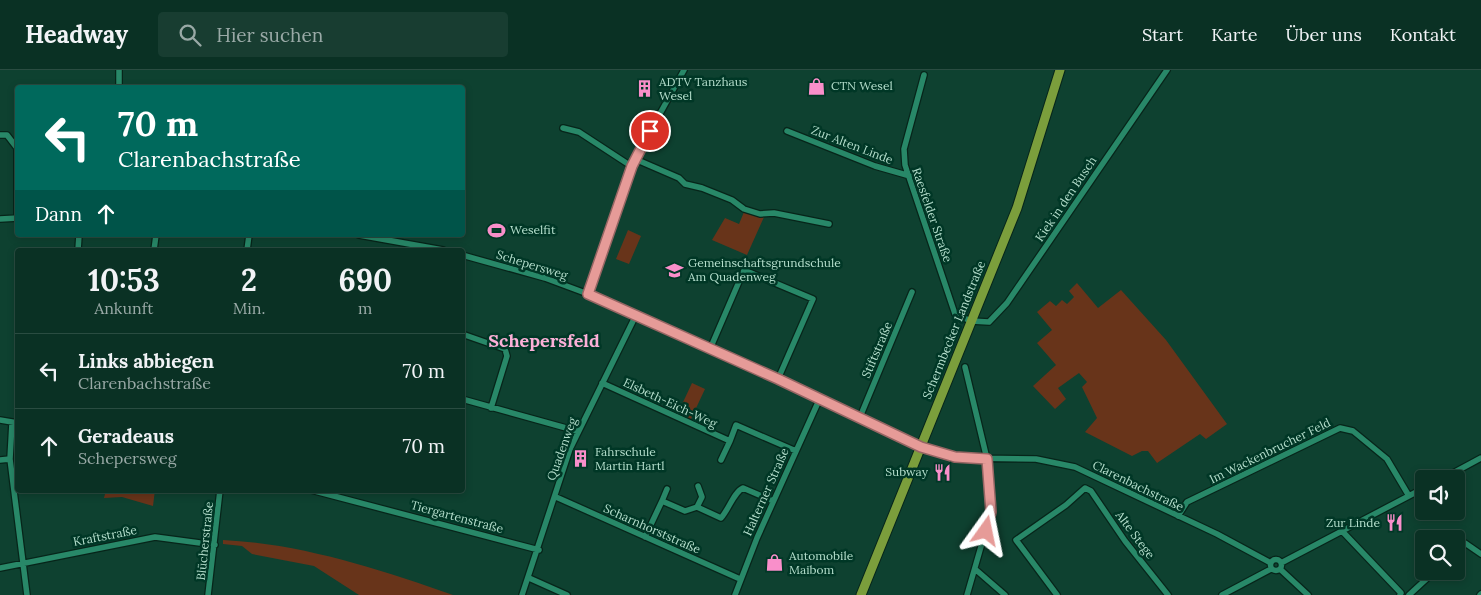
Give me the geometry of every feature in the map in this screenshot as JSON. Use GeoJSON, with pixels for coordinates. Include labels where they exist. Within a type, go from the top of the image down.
{"type":"FeatureCollection","features":[{"type":"Feature","properties":{"kind":"main road","name":"Schermbecker Landstraße"},"geometry":{"type":"LineString","coordinates":[[860,595],[1017,208],[1060,70]]}},
{"type":"Feature","properties":{"kind":"street"},"geometry":{"type":"LineString","coordinates":[[119,70],[119,85]]}},
{"type":"Feature","properties":{"kind":"street"},"geometry":{"type":"LineString","coordinates":[[588,294],[634,158],[684,70]]}},
{"type":"Feature","properties":{"kind":"street","name":"Kiek in den Busch"},"geometry":{"type":"LineString","coordinates":[[971,321],[989,322],[1007,304],[1167,70]]}},
{"type":"Feature","properties":{"kind":"street","name":"Raesfelder Straße"},"geometry":{"type":"LineString","coordinates":[[924,75],[904,149],[905,166],[910,176],[955,314],[971,321]]}},
{"type":"Feature","properties":{"kind":"street"},"geometry":{"type":"LineString","coordinates":[[563,128],[579,132],[632,166]]}},
{"type":"Feature","properties":{"kind":"street","name":"Zur Alten Linde"},"geometry":{"type":"LineString","coordinates":[[787,131],[875,166],[910,176]]}},
{"type":"Feature","properties":{"kind":"street"},"geometry":{"type":"LineString","coordinates":[[0,135],[7,135],[15,145]]}},
{"type":"Feature","properties":{"kind":"street"},"geometry":{"type":"LineString","coordinates":[[634,158],[676,177],[685,184],[702,188],[732,200],[744,209],[760,214],[774,213],[829,224]]}},
{"type":"Feature","properties":{"kind":"street"},"geometry":{"type":"LineString","coordinates":[[0,219],[15,218]]}},
{"type":"Feature","properties":{"kind":"street"},"geometry":{"type":"LineString","coordinates":[[372,237],[433,248]]}},
{"type":"Feature","properties":{"kind":"street"},"geometry":{"type":"LineString","coordinates":[[402,248],[404,242]]}},
{"type":"Feature","properties":{"kind":"street","name":"Schepersweg"},"geometry":{"type":"LineString","coordinates":[[465,256],[545,278],[588,294],[820,398],[921,447]]}},
{"type":"Feature","properties":{"kind":"street"},"geometry":{"type":"LineString","coordinates":[[710,348],[744,270],[813,299],[778,379]]}},
{"type":"Feature","properties":{"kind":"street","name":"Stiftstraße"},"geometry":{"type":"LineString","coordinates":[[860,417],[912,292]]}},
{"type":"Feature","properties":{"kind":"street","name":"Quadenweg"},"geometry":{"type":"LineString","coordinates":[[522,595],[539,550],[565,463],[577,432],[636,315]]}},
{"type":"Feature","properties":{"kind":"street"},"geometry":{"type":"LineString","coordinates":[[465,335],[505,349],[507,356],[491,408]]}},
{"type":"Feature","properties":{"kind":"street"},"geometry":{"type":"LineString","coordinates":[[965,367],[987,459],[991,512],[967,595]]}},
{"type":"Feature","properties":{"kind":"street","name":"Elsbeth-Eich-Weg"},"geometry":{"type":"LineString","coordinates":[[602,383],[730,441]]}},
{"type":"Feature","properties":{"kind":"street","name":"Halterner Straße"},"geometry":{"type":"LineString","coordinates":[[735,595],[773,501],[820,398]]}},
{"type":"Feature","properties":{"kind":"street"},"geometry":{"type":"LineString","coordinates":[[465,399],[577,432]]}},
{"type":"Feature","properties":{"kind":"street"},"geometry":{"type":"LineString","coordinates":[[0,420],[15,423],[10,459],[21,562],[27,595]]}},
{"type":"Feature","properties":{"kind":"street","name":"Elsbeth-Eich-Weg"},"geometry":{"type":"LineString","coordinates":[[721,460],[736,425],[796,451]]}},
{"type":"Feature","properties":{"kind":"street","name":"Im Wackenbrucher Feld"},"geometry":{"type":"LineString","coordinates":[[1178,516],[1187,502],[1340,428],[1353,431],[1387,459],[1409,496]]}},
{"type":"Feature","properties":{"kind":"street","name":"Clarenbachstraße"},"geometry":{"type":"LineString","coordinates":[[921,447],[955,457],[1036,460],[1075,467],[1178,516],[1271,566],[1276,571],[1281,566],[1275,560],[1271,566]]}},
{"type":"Feature","properties":{"kind":"street"},"geometry":{"type":"LineString","coordinates":[[1459,470],[1481,458]]}},
{"type":"Feature","properties":{"kind":"street"},"geometry":{"type":"LineString","coordinates":[[0,460],[10,459]]}},
{"type":"Feature","properties":{"kind":"street"},"geometry":{"type":"LineString","coordinates":[[662,501],[686,511],[697,507],[702,497],[698,486]]}},
{"type":"Feature","properties":{"kind":"street"},"geometry":{"type":"LineString","coordinates":[[697,507],[721,518],[729,509],[738,490],[743,488],[773,501]]}},
{"type":"Feature","properties":{"kind":"street","name":"Alte Stege"},"geometry":{"type":"LineString","coordinates":[[1057,595],[1016,540],[1085,488],[1091,491],[1125,541],[1168,595]]}},
{"type":"Feature","properties":{"kind":"street"},"geometry":{"type":"LineString","coordinates":[[645,537],[667,489]]}},
{"type":"Feature","properties":{"kind":"street","name":"Blücherstraße"},"geometry":{"type":"LineString","coordinates":[[208,595],[220,493]]}},
{"type":"Feature","properties":{"kind":"street","name":"Tiergartenstraße"},"geometry":{"type":"LineString","coordinates":[[338,493],[539,550]]}},
{"type":"Feature","properties":{"kind":"street"},"geometry":{"type":"LineString","coordinates":[[1308,595],[1281,566],[1415,493]]}},
{"type":"Feature","properties":{"kind":"street","name":"Scharnhorststraße"},"geometry":{"type":"LineString","coordinates":[[556,497],[740,579]]}},
{"type":"Feature","properties":{"kind":"street"},"geometry":{"type":"LineString","coordinates":[[1342,531],[1401,594]]}},
{"type":"Feature","properties":{"kind":"street","name":"Kraftstraße"},"geometry":{"type":"LineString","coordinates":[[0,568],[21,562],[155,537],[215,545]]}},
{"type":"Feature","properties":{"kind":"street"},"geometry":{"type":"LineString","coordinates":[[1465,543],[1481,554]]}},
{"type":"Feature","properties":{"kind":"street"},"geometry":{"type":"LineString","coordinates":[[1222,595],[1271,566]]}},
{"type":"Feature","properties":{"kind":"street"},"geometry":{"type":"LineString","coordinates":[[975,569],[1005,595]]}},
{"type":"Feature","properties":{"kind":"street"},"geometry":{"type":"LineString","coordinates":[[529,578],[567,595]]}},
{"type":"Feature","properties":{"kind":"street"},"geometry":{"type":"LineString","coordinates":[[1409,595],[1425,580]]}},
{"type":"Feature","properties":{"kind":"shaded area"},"geometry":{"type":"Polygon","coordinates":[[[744,212],[764,217],[747,255],[712,240],[725,218],[739,224],[744,212]]]}},
{"type":"Feature","properties":{"kind":"shaded area"},"geometry":{"type":"Polygon","coordinates":[[[628,230],[641,236],[629,264],[616,259],[628,230]]]}},
{"type":"Feature","properties":{"kind":"shaded area"},"geometry":{"type":"Polygon","coordinates":[[[1077,283],[1098,308],[1121,290],[1166,340],[1227,424],[1206,439],[1200,434],[1157,463],[1148,451],[1142,451],[1132,456],[1085,432],[1097,418],[1082,387],[1087,382],[1079,373],[1058,388],[1066,399],[1055,409],[1033,386],[1056,365],[1037,343],[1052,330],[1037,312],[1050,301],[1056,306],[1062,300],[1067,304],[1074,297],[1069,291],[1077,283]]]}},
{"type":"Feature","properties":{"kind":"shaded area"},"geometry":{"type":"Polygon","coordinates":[[[692,383],[705,389],[690,421],[677,415],[692,383]]]}},
{"type":"Feature","properties":{"kind":"shaded area"},"geometry":{"type":"Polygon","coordinates":[[[105,493],[155,493],[153,506],[122,497],[104,498],[105,493]]]}},
{"type":"Feature","properties":{"kind":"shaded area"},"geometry":{"type":"Polygon","coordinates":[[[223,540],[252,542],[311,552],[368,567],[453,595],[359,595],[314,566],[252,554],[242,546],[223,544],[223,540]]]}},
{"type":"Feature","properties":{"kind":"place","name":"CTN Wesel"},"geometry":{"type":"Point","coordinates":[817,86]}},
{"type":"Feature","properties":{"kind":"place","name":"ADTV Tanzhaus Wesel"},"geometry":{"type":"Point","coordinates":[645,89]}},
{"type":"Feature","properties":{"kind":"place","name":"Weselfit"},"geometry":{"type":"Point","coordinates":[496,230]}},
{"type":"Feature","properties":{"kind":"place","name":"Gemeinschaftsgrundschule Am Quadenweg"},"geometry":{"type":"Point","coordinates":[674,270]}},
{"type":"Feature","properties":{"kind":"place","name":"Fahrschule Martin Hartl"},"geometry":{"type":"Point","coordinates":[581,459]}},
{"type":"Feature","properties":{"kind":"place","name":"Subway"},"geometry":{"type":"Point","coordinates":[942,472]}},
{"type":"Feature","properties":{"kind":"place","name":"Zur Linde"},"geometry":{"type":"Point","coordinates":[1394,523]}},
{"type":"Feature","properties":{"kind":"place","name":"Automobile Maibom"},"geometry":{"type":"Point","coordinates":[775,563]}},
{"type":"Feature","properties":{"kind":"district","name":"Schepersfeld"},"geometry":{"type":"Point","coordinates":[544,341]}},
{"type":"Feature","properties":{"kind":"route"},"geometry":{"type":"LineString","coordinates":[[650,131],[634,158],[588,294],[778,379],[921,447],[936,453],[955,457],[987,459],[991,512],[986,531]]}}]}
